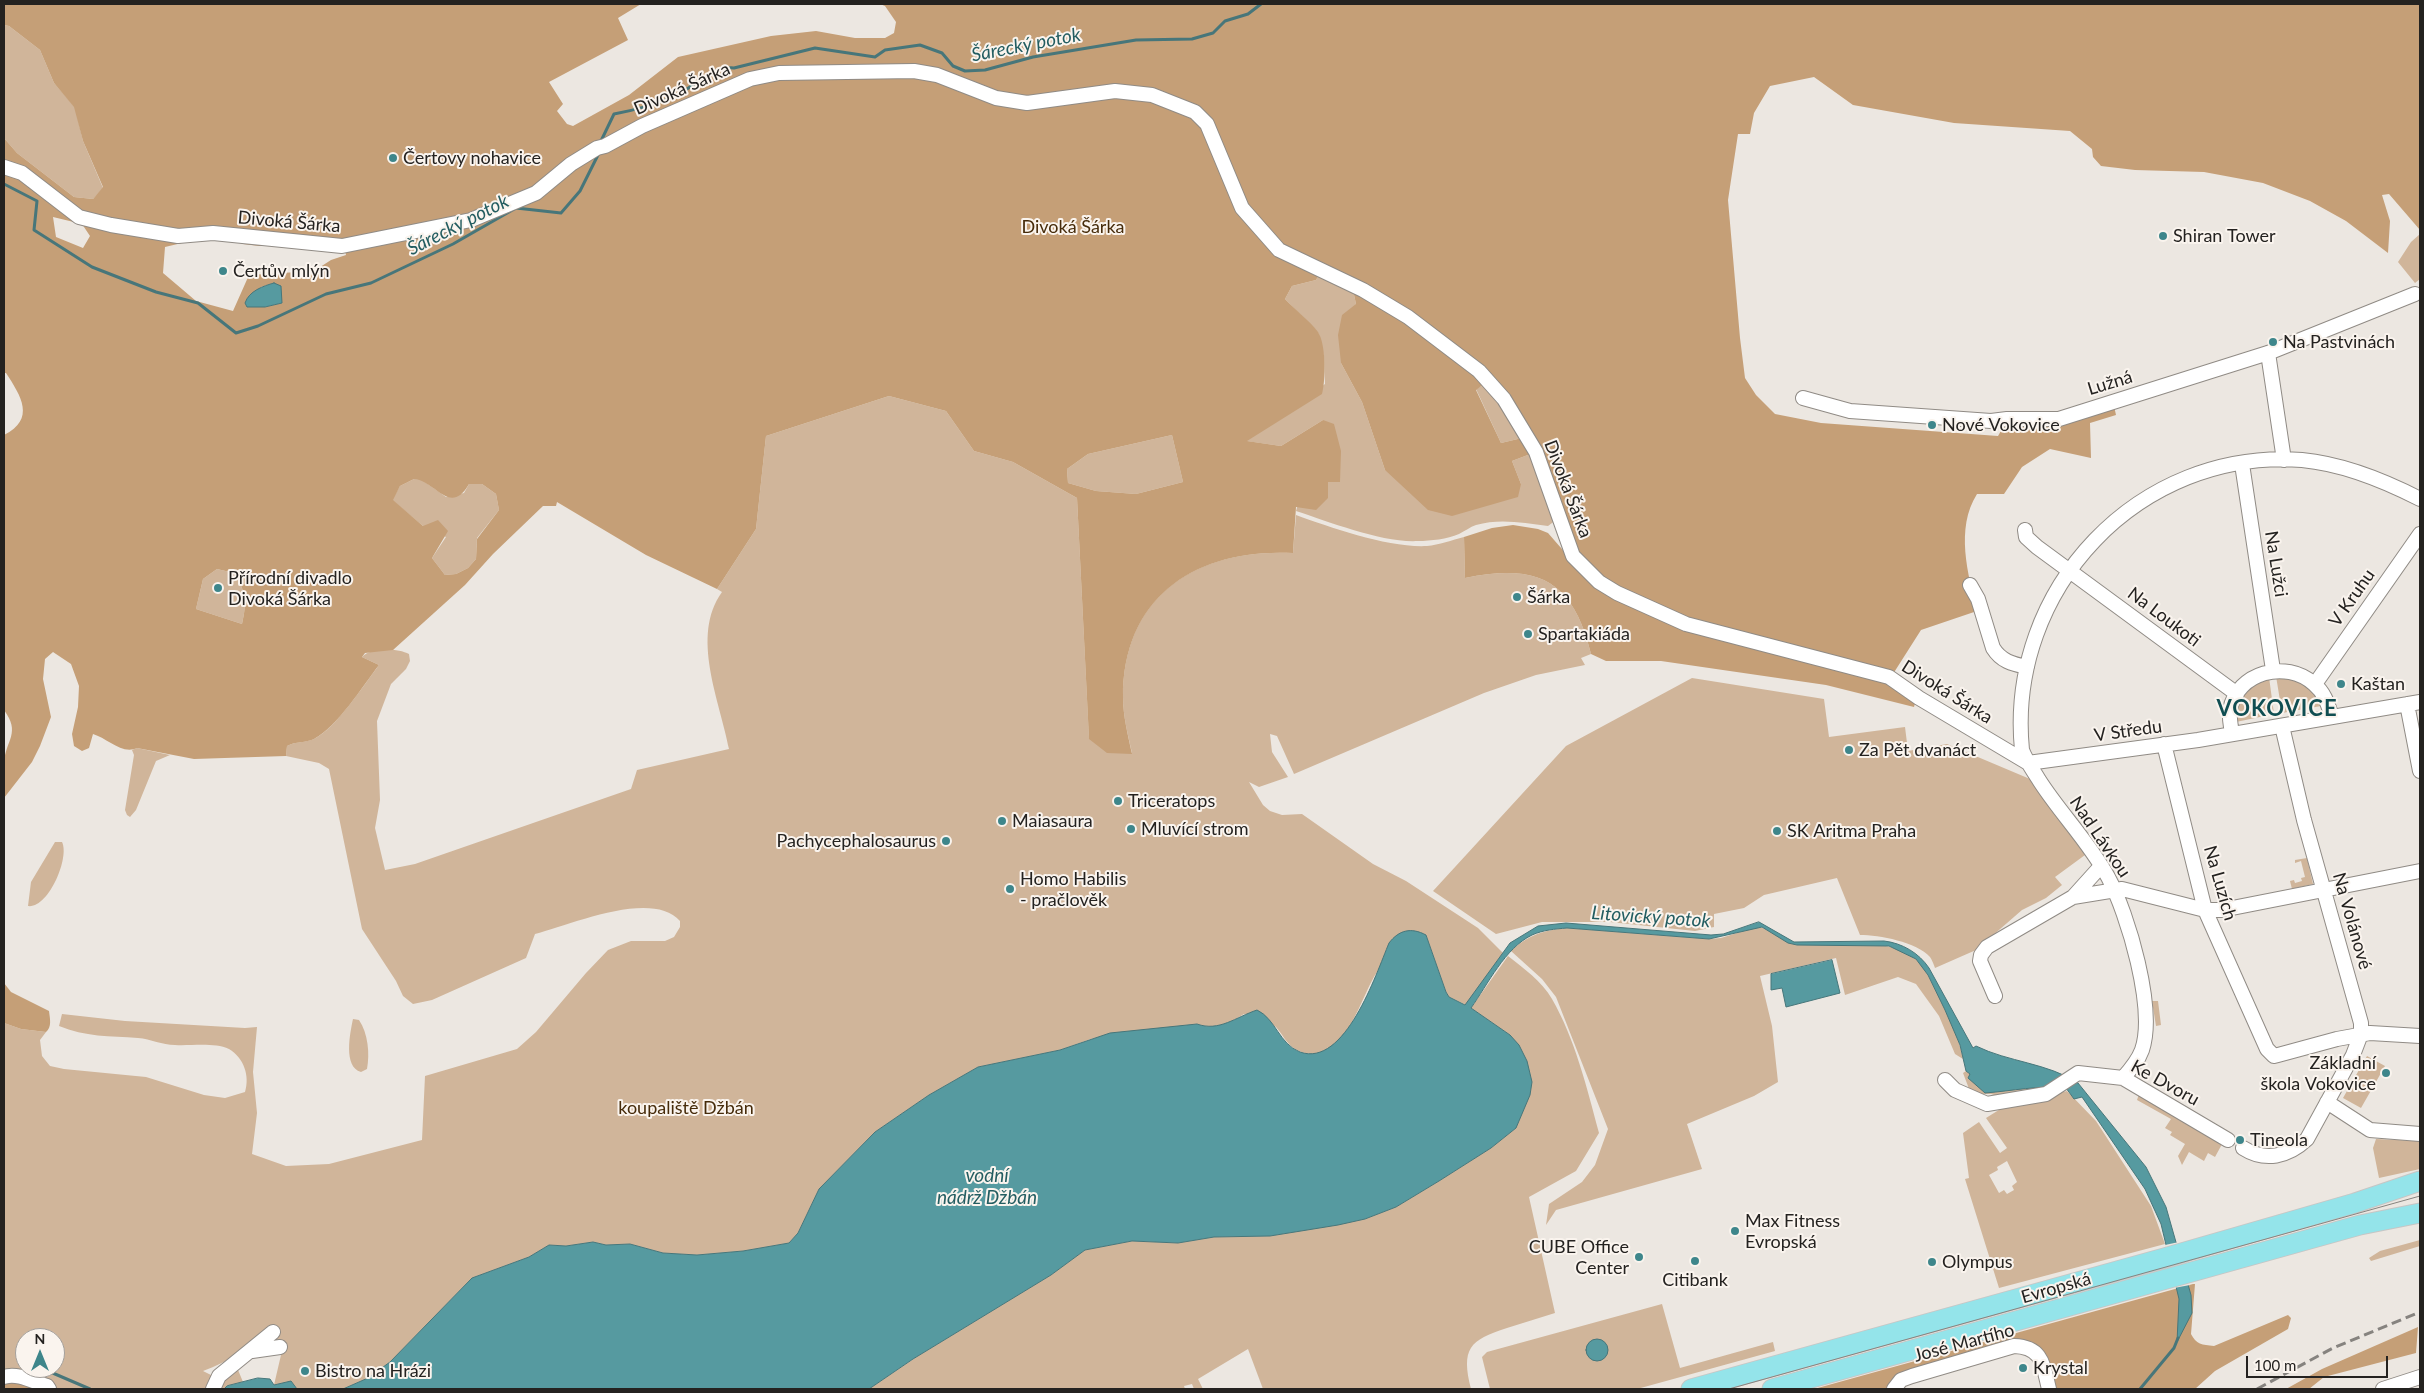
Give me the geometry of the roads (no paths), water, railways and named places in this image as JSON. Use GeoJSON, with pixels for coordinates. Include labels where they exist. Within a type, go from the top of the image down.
{"type":"FeatureCollection","features":[{"type":"Feature","properties":{"kind":"main road","name":"Evropská"},"geometry":{"type":"LineString","coordinates":[[1691,1389],[2355,1204],[2420,1181]]}},
{"type":"Feature","properties":{"kind":"main road","name":"Evropská"},"geometry":{"type":"LineString","coordinates":[[1772,1389],[2360,1225],[2420,1213]]}},
{"type":"Feature","properties":{"kind":"street","name":"Divoká Šárka"},"geometry":{"type":"LineString","coordinates":[[4,167],[22,173],[79,217],[178,236],[213,233],[312,242],[334,247],[471,220],[536,193],[571,164],[642,126],[750,79],[779,73],[914,71],[937,75],[996,98],[1027,103],[1115,91],[1152,95],[1195,112],[1207,124],[1242,208],[1279,250],[1358,288],[1408,316],[1479,371],[1504,399],[1536,452],[1573,556],[1599,582],[1617,593],[1686,624],[1889,677],[1919,698],[2028,764]]}},
{"type":"Feature","properties":{"kind":"street","name":"Lužná"},"geometry":{"type":"LineString","coordinates":[[1803,398],[1850,411],[1991,421],[2007,419],[2059,419],[2268,353],[2418,294]]}},
{"type":"Feature","properties":{"kind":"street"},"geometry":{"type":"LineString","coordinates":[[2268,353],[2284,460]]}},
{"type":"Feature","properties":{"kind":"street"},"geometry":{"type":"LineString","coordinates":[[2028,764],[2022,750],[2021,741],[2022,701],[2027,666],[2047,612],[2070,570],[2095,537],[2113,520],[2158,490],[2198,472],[2221,466],[2284,460],[2318,462],[2359,472],[2420,499]]}},
{"type":"Feature","properties":{"kind":"street","name":"Na Lužci"},"geometry":{"type":"LineString","coordinates":[[2242,464],[2273,670]]}},
{"type":"Feature","properties":{"kind":"street","name":"Na Loukoti"},"geometry":{"type":"LineString","coordinates":[[2025,530],[2026,537],[2037,547],[2237,694]]}},
{"type":"Feature","properties":{"kind":"street","name":"V Kruhu"},"geometry":{"type":"LineString","coordinates":[[2315,684],[2420,534]]}},
{"type":"Feature","properties":{"kind":"street"},"geometry":{"type":"LineString","coordinates":[[1970,585],[1978,599],[1997,654],[2009,663],[2027,666]]}},
{"type":"Feature","properties":{"kind":"street"},"geometry":{"type":"LineString","coordinates":[[2232,734],[2230,712],[2237,694],[2253,679],[2273,670],[2302,675],[2315,684],[2327,699],[2332,718]]}},
{"type":"Feature","properties":{"kind":"street"},"geometry":{"type":"LineString","coordinates":[[2414,703],[2420,771]]}},
{"type":"Feature","properties":{"kind":"street","name":"V Středu"},"geometry":{"type":"LineString","coordinates":[[2028,764],[2232,734],[2414,703]]}},
{"type":"Feature","properties":{"kind":"street","name":"Na Volánové"},"geometry":{"type":"LineString","coordinates":[[2282,726],[2324,890],[2361,1023],[2361,1034]]}},
{"type":"Feature","properties":{"kind":"street","name":"Na Luzích"},"geometry":{"type":"LineString","coordinates":[[2164,744],[2205,910],[2254,1022],[2270,1053],[2278,1055],[2361,1034]]}},
{"type":"Feature","properties":{"kind":"street","name":"Nad Lávkou"},"geometry":{"type":"LineString","coordinates":[[2028,764],[2101,866],[2113,889],[2138,957],[2146,1022],[2143,1049],[2138,1059],[2123,1078]]}},
{"type":"Feature","properties":{"kind":"street"},"geometry":{"type":"LineString","coordinates":[[1995,996],[1981,967],[1981,955],[1988,947],[2073,897],[2101,866]]}},
{"type":"Feature","properties":{"kind":"street"},"geometry":{"type":"LineString","coordinates":[[2073,897],[2113,889],[2131,890],[2205,910],[2249,906],[2420,871]]}},
{"type":"Feature","properties":{"kind":"street"},"geometry":{"type":"LineString","coordinates":[[2242,1148],[2254,1155],[2264,1157],[2296,1149],[2307,1139],[2353,1055],[2361,1034],[2420,1036]]}},
{"type":"Feature","properties":{"kind":"street","name":"Ke Dvoru"},"geometry":{"type":"LineString","coordinates":[[1944,1080],[1955,1090],[1987,1104],[2050,1092],[2078,1073],[2123,1078],[2228,1140]]}},
{"type":"Feature","properties":{"kind":"street"},"geometry":{"type":"LineString","coordinates":[[2327,1102],[2370,1130],[2420,1134]]}},
{"type":"Feature","properties":{"kind":"street"},"geometry":{"type":"LineString","coordinates":[[213,1389],[219,1376],[252,1352],[273,1332]]}},
{"type":"Feature","properties":{"kind":"street","name":"José Martího"},"geometry":{"type":"LineString","coordinates":[[1894,1389],[1901,1380],[1912,1376],[2014,1346],[2029,1346],[2041,1357],[2049,1389]]}},
{"type":"Feature","properties":{"kind":"street"},"geometry":{"type":"LineString","coordinates":[[252,1352],[280,1347]]}},
{"type":"Feature","properties":{"kind":"street"},"geometry":{"type":"LineString","coordinates":[[13,1377],[47,1386],[49,1389]]}},
{"type":"Feature","properties":{"kind":"street"},"geometry":{"type":"LineString","coordinates":[[2384,1389],[2420,1377]]}},
{"type":"Feature","properties":{"kind":"water"},"geometry":{"type":"Polygon","coordinates":[[[274,283],[281,286],[282,303],[265,307],[247,307],[245,303],[253,292],[274,283]]]}},
{"type":"Feature","properties":{"kind":"water","name":"vodní nádrž Džbán"},"geometry":{"type":"Polygon","coordinates":[[[1759,922],[1794,942],[1884,941],[1904,946],[1915,953],[1929,968],[1973,1048],[1976,1046],[2001,1056],[2054,1071],[2078,1083],[2146,1167],[2166,1207],[2191,1295],[2192,1313],[2177,1342],[2179,1299],[2161,1224],[2145,1189],[2082,1097],[2074,1099],[2066,1088],[2056,1087],[1985,1093],[1968,1078],[1970,1074],[1966,1071],[1960,1045],[1945,1010],[1928,975],[1916,959],[1889,946],[1797,945],[1788,943],[1762,927],[1709,939],[1567,928],[1540,932],[1522,941],[1505,957],[1471,1008],[1510,1035],[1519,1045],[1527,1061],[1532,1082],[1530,1095],[1516,1128],[1491,1148],[1396,1207],[1365,1219],[1270,1236],[1214,1237],[1178,1243],[1132,1241],[1085,1250],[1051,1275],[913,1359],[869,1389],[343,1389],[368,1378],[390,1362],[472,1278],[529,1257],[549,1245],[566,1246],[593,1242],[606,1245],[630,1244],[663,1253],[697,1255],[743,1251],[789,1243],[798,1233],[819,1189],[875,1132],[929,1095],[978,1067],[1060,1050],[1110,1033],[1197,1024],[1205,1026],[1220,1025],[1257,1010],[1269,1019],[1282,1038],[1293,1048],[1300,1052],[1316,1053],[1331,1046],[1345,1033],[1367,995],[1389,943],[1397,935],[1406,931],[1415,931],[1426,935],[1446,992],[1449,997],[1465,1005],[1510,943],[1538,926],[1566,923],[1711,935],[1723,934],[1759,922]]]}},
{"type":"Feature","properties":{"kind":"water"},"geometry":{"type":"Polygon","coordinates":[[[1832,960],[1840,993],[1786,1007],[1782,988],[1771,990],[1771,974],[1832,960]]]}},
{"type":"Feature","properties":{"kind":"water"},"geometry":{"type":"Polygon","coordinates":[[[1597,1339],[1605,1342],[1608,1350],[1605,1358],[1597,1361],[1589,1358],[1586,1350],[1589,1342],[1597,1339]]]}},
{"type":"Feature","properties":{"kind":"water"},"geometry":{"type":"Polygon","coordinates":[[[258,1378],[270,1379],[274,1385],[291,1381],[297,1389],[224,1389],[227,1386],[258,1378]]]}},
{"type":"Feature","properties":{"kind":"waterway","name":"Šárecký potok"},"geometry":{"type":"LineString","coordinates":[[600,143],[614,114],[645,107],[667,99],[717,70],[734,68],[815,48],[875,57],[885,50],[920,45],[942,53],[953,66],[965,71],[985,70],[1033,57],[1136,40],[1192,39],[1213,33],[1225,21],[1248,14],[1261,4]]}},
{"type":"Feature","properties":{"kind":"waterway","name":"Šárecký potok"},"geometry":{"type":"LineString","coordinates":[[4,184],[37,201],[34,230],[92,267],[156,292],[198,303],[236,333],[258,326],[326,294],[371,283],[453,244],[516,208],[561,213],[580,191],[600,151]]}},
{"type":"Feature","properties":{"kind":"waterway","name":"Litovický potok"},"geometry":{"type":"LineString","coordinates":[[2140,1389],[2174,1348],[2178,1338]]}},
{"type":"Feature","properties":{"kind":"waterway","name":"Šárecký potok"},"geometry":{"type":"LineString","coordinates":[[64,1378],[90,1389]]}},
{"type":"Feature","properties":{"kind":"tram line"},"geometry":{"type":"LineString","coordinates":[[1729,1389],[2420,1196]]}},
{"type":"Feature","properties":{"kind":"railway"},"geometry":{"type":"LineString","coordinates":[[2257,1389],[2333,1348],[2420,1312]]}},
{"type":"Feature","properties":{"kind":"place","name":"Čertovy nohavice"},"geometry":{"type":"Point","coordinates":[393,158]}},
{"type":"Feature","properties":{"kind":"place","name":"Shiran Tower"},"geometry":{"type":"Point","coordinates":[2163,236]}},
{"type":"Feature","properties":{"kind":"place","name":"Čertův mlýn"},"geometry":{"type":"Point","coordinates":[223,271]}},
{"type":"Feature","properties":{"kind":"place","name":"Na Pastvinách"},"geometry":{"type":"Point","coordinates":[2273,342]}},
{"type":"Feature","properties":{"kind":"place","name":"Nové Vokovice"},"geometry":{"type":"Point","coordinates":[1932,425]}},
{"type":"Feature","properties":{"kind":"place","name":"Přírodní divadlo Divoká Šárka"},"geometry":{"type":"Point","coordinates":[218,588]}},
{"type":"Feature","properties":{"kind":"place","name":"Šárka"},"geometry":{"type":"Point","coordinates":[1517,597]}},
{"type":"Feature","properties":{"kind":"place","name":"Spartakiáda"},"geometry":{"type":"Point","coordinates":[1528,634]}},
{"type":"Feature","properties":{"kind":"place","name":"Kaštan"},"geometry":{"type":"Point","coordinates":[2341,684]}},
{"type":"Feature","properties":{"kind":"place","name":"Za Pět dvanáct"},"geometry":{"type":"Point","coordinates":[1849,750]}},
{"type":"Feature","properties":{"kind":"place","name":"Triceratops"},"geometry":{"type":"Point","coordinates":[1118,801]}},
{"type":"Feature","properties":{"kind":"place","name":"Maiasaura"},"geometry":{"type":"Point","coordinates":[1002,821]}},
{"type":"Feature","properties":{"kind":"place","name":"Mluvící strom"},"geometry":{"type":"Point","coordinates":[1131,829]}},
{"type":"Feature","properties":{"kind":"place","name":"SK Aritma Praha"},"geometry":{"type":"Point","coordinates":[1777,831]}},
{"type":"Feature","properties":{"kind":"place","name":"Pachycephalosaurus"},"geometry":{"type":"Point","coordinates":[946,841]}},
{"type":"Feature","properties":{"kind":"place","name":"Homo Habilis - pračlověk"},"geometry":{"type":"Point","coordinates":[1010,889]}},
{"type":"Feature","properties":{"kind":"place","name":"Základní škola Vokovice"},"geometry":{"type":"Point","coordinates":[2386,1073]}},
{"type":"Feature","properties":{"kind":"place","name":"Tineola"},"geometry":{"type":"Point","coordinates":[2240,1140]}},
{"type":"Feature","properties":{"kind":"place","name":"Max Fitness Evropská"},"geometry":{"type":"Point","coordinates":[1735,1231]}},
{"type":"Feature","properties":{"kind":"place","name":"CUBE Office Center"},"geometry":{"type":"Point","coordinates":[1639,1257]}},
{"type":"Feature","properties":{"kind":"place","name":"Citibank"},"geometry":{"type":"Point","coordinates":[1695,1261]}},
{"type":"Feature","properties":{"kind":"place","name":"Olympus"},"geometry":{"type":"Point","coordinates":[1932,1262]}},
{"type":"Feature","properties":{"kind":"place","name":"Krystal"},"geometry":{"type":"Point","coordinates":[2023,1368]}},
{"type":"Feature","properties":{"kind":"place","name":"Bistro na Hrázi"},"geometry":{"type":"Point","coordinates":[305,1371]}},
{"type":"Feature","properties":{"kind":"district","name":"VOKOVICE"},"geometry":{"type":"Point","coordinates":[2277,709]}},
{"type":"Feature","properties":{"kind":"park label","name":"koupaliště Džbán"},"geometry":{"type":"Point","coordinates":[686,1108]}}]}
